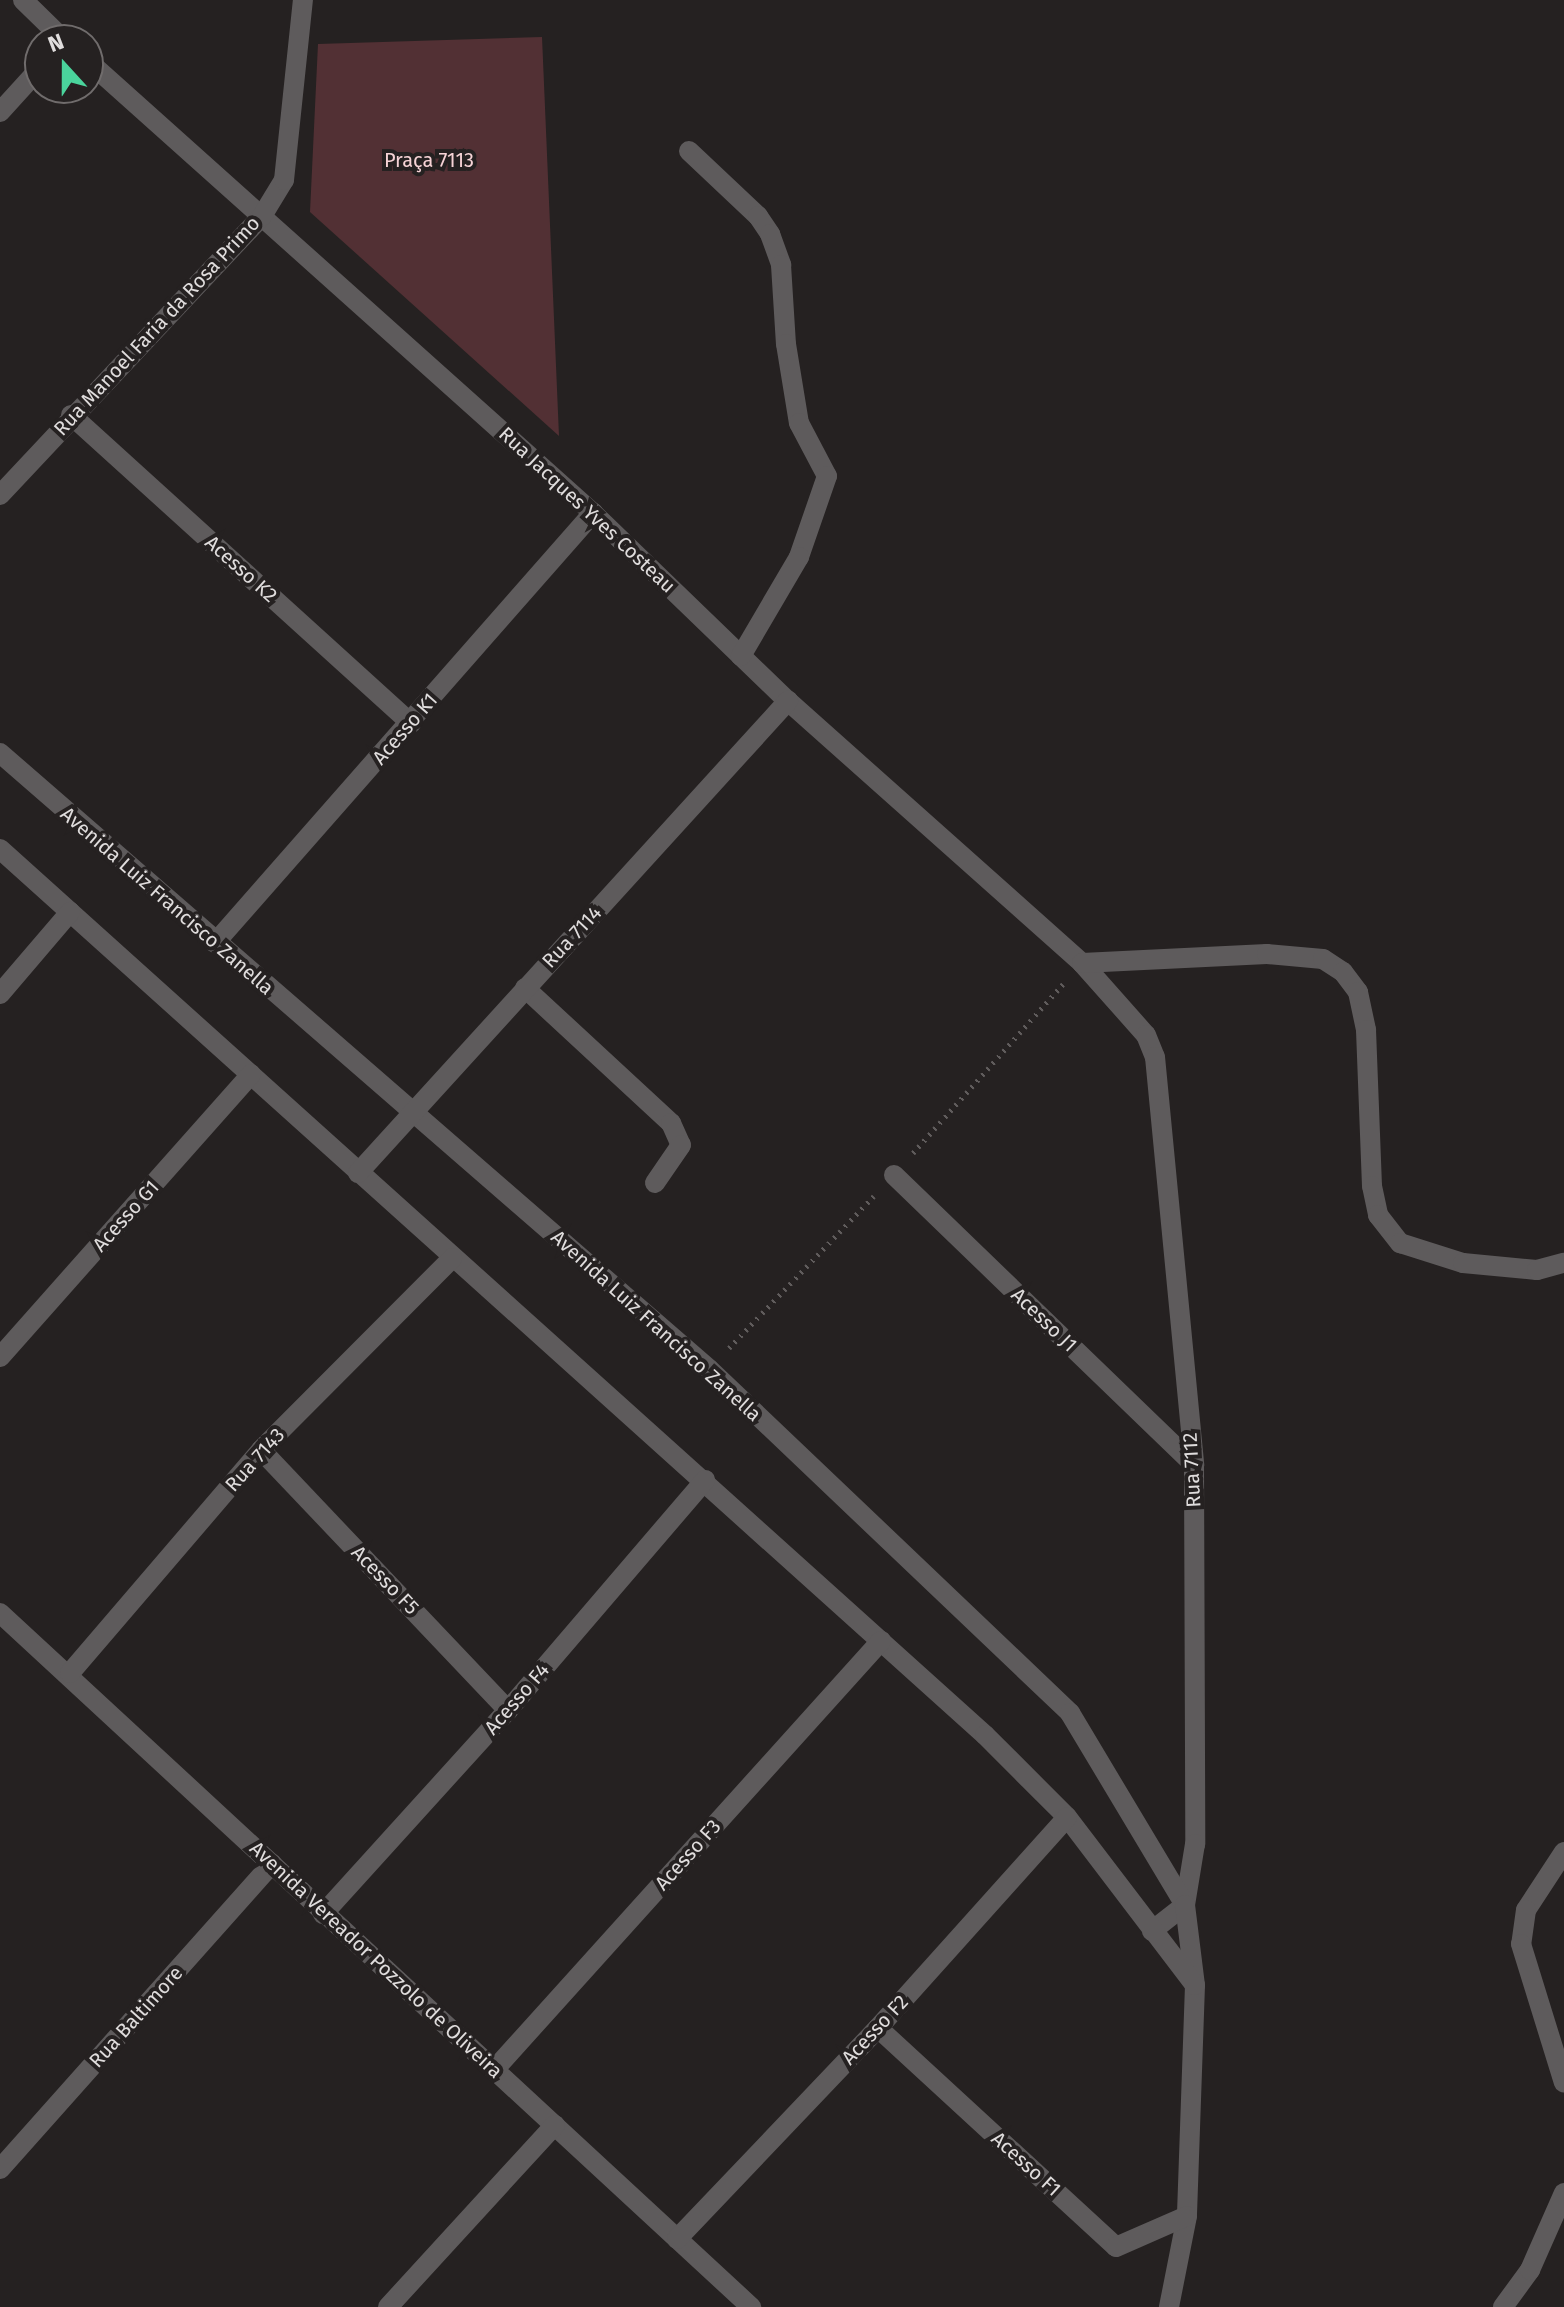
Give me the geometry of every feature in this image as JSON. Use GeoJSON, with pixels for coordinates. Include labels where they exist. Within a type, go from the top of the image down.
{"type":"FeatureCollection","features":[{"type":"Feature","properties":{"kind":"street"},"geometry":{"type":"LineString","coordinates":[[23,0],[48,24]]}},
{"type":"Feature","properties":{"kind":"street","name":"Rua Manoel Faria da Rosa Primo"},"geometry":{"type":"LineString","coordinates":[[0,495],[71,415],[262,216],[284,180],[303,0]]}},
{"type":"Feature","properties":{"kind":"street","name":"Rua Jacques Yves Costeau"},"geometry":{"type":"LineString","coordinates":[[104,75],[593,513],[788,701],[1082,963],[1123,1004]]}},
{"type":"Feature","properties":{"kind":"street"},"geometry":{"type":"LineString","coordinates":[[0,112],[24,86]]}},
{"type":"Feature","properties":{"kind":"street"},"geometry":{"type":"LineString","coordinates":[[689,151],[758,216],[770,234],[781,265],[786,344],[799,423],[827,476],[799,557],[741,656]]}},
{"type":"Feature","properties":{"kind":"street","name":"Acesso K2"},"geometry":{"type":"LineString","coordinates":[[71,415],[411,723]]}},
{"type":"Feature","properties":{"kind":"street","name":"Acesso K1"},"geometry":{"type":"LineString","coordinates":[[215,943],[593,513]]}},
{"type":"Feature","properties":{"kind":"street","name":"Rua 7114"},"geometry":{"type":"LineString","coordinates":[[358,1173],[788,701]]}},
{"type":"Feature","properties":{"kind":"street","name":"Avenida Luiz Francisco Zanella"},"geometry":{"type":"LineString","coordinates":[[0,753],[215,943],[709,1369],[1070,1713],[1185,1905],[1195,1985],[1187,2216],[1169,2307]]}},
{"type":"Feature","properties":{"kind":"street"},"geometry":{"type":"LineString","coordinates":[[0,849],[452,1258],[705,1480],[1067,1817],[1195,1985]]}},
{"type":"Feature","properties":{"kind":"street"},"geometry":{"type":"LineString","coordinates":[[0,994],[70,912]]}},
{"type":"Feature","properties":{"kind":"street"},"geometry":{"type":"LineString","coordinates":[[1082,963],[1267,954],[1323,959],[1343,972],[1358,992],[1366,1030],[1372,1186],[1378,1215],[1400,1243],[1463,1263],[1537,1270],[1564,1263]]}},
{"type":"Feature","properties":{"kind":"street"},"geometry":{"type":"LineString","coordinates":[[525,988],[671,1123],[681,1145],[655,1183]]}},
{"type":"Feature","properties":{"kind":"street","name":"Rua 7112"},"geometry":{"type":"LineString","coordinates":[[1123,1004],[1155,1057],[1194,1465],[1195,1844],[1185,1905]]}},
{"type":"Feature","properties":{"kind":"street","name":"Acesso G1"},"geometry":{"type":"LineString","coordinates":[[0,1357],[251,1074]]}},
{"type":"Feature","properties":{"kind":"street","name":"Acesso J1"},"geometry":{"type":"LineString","coordinates":[[894,1175],[1194,1465]]}},
{"type":"Feature","properties":{"kind":"street","name":"Rua 7143"},"geometry":{"type":"LineString","coordinates":[[70,1673],[261,1450],[452,1258]]}},
{"type":"Feature","properties":{"kind":"street","name":"Acesso F5"},"geometry":{"type":"LineString","coordinates":[[261,1450],[508,1710]]}},
{"type":"Feature","properties":{"kind":"street","name":"Acesso F4"},"geometry":{"type":"LineString","coordinates":[[323,1914],[508,1710],[705,1480]]}},
{"type":"Feature","properties":{"kind":"street","name":"Avenida Vereador Pozzolo de Oliveira"},"geometry":{"type":"LineString","coordinates":[[0,1613],[70,1673],[323,1914],[751,2307]]}},
{"type":"Feature","properties":{"kind":"street","name":"Acesso F3"},"geometry":{"type":"LineString","coordinates":[[494,2070],[881,1641]]}},
{"type":"Feature","properties":{"kind":"street","name":"Acesso F2"},"geometry":{"type":"LineString","coordinates":[[677,2239],[878,2028],[1067,1817]]}},
{"type":"Feature","properties":{"kind":"street"},"geometry":{"type":"LineString","coordinates":[[1564,1852],[1526,1910],[1521,1944],[1564,2083]]}},
{"type":"Feature","properties":{"kind":"street","name":"Rua Baltimore"},"geometry":{"type":"LineString","coordinates":[[0,2169],[272,1864]]}},
{"type":"Feature","properties":{"kind":"street"},"geometry":{"type":"LineString","coordinates":[[1152,1931],[1185,1905]]}},
{"type":"Feature","properties":{"kind":"street","name":"Acesso F1"},"geometry":{"type":"LineString","coordinates":[[878,2028],[1116,2247],[1187,2216]]}},
{"type":"Feature","properties":{"kind":"street"},"geometry":{"type":"LineString","coordinates":[[388,2307],[555,2125]]}},
{"type":"Feature","properties":{"kind":"street"},"geometry":{"type":"LineString","coordinates":[[1503,2307],[1530,2270],[1564,2193]]}},
{"type":"Feature","properties":{"kind":"green space","name":"Praça 7113"},"geometry":{"type":"Polygon","coordinates":[[[542,37],[559,436],[310,212],[318,44],[542,37]]]}}]}
